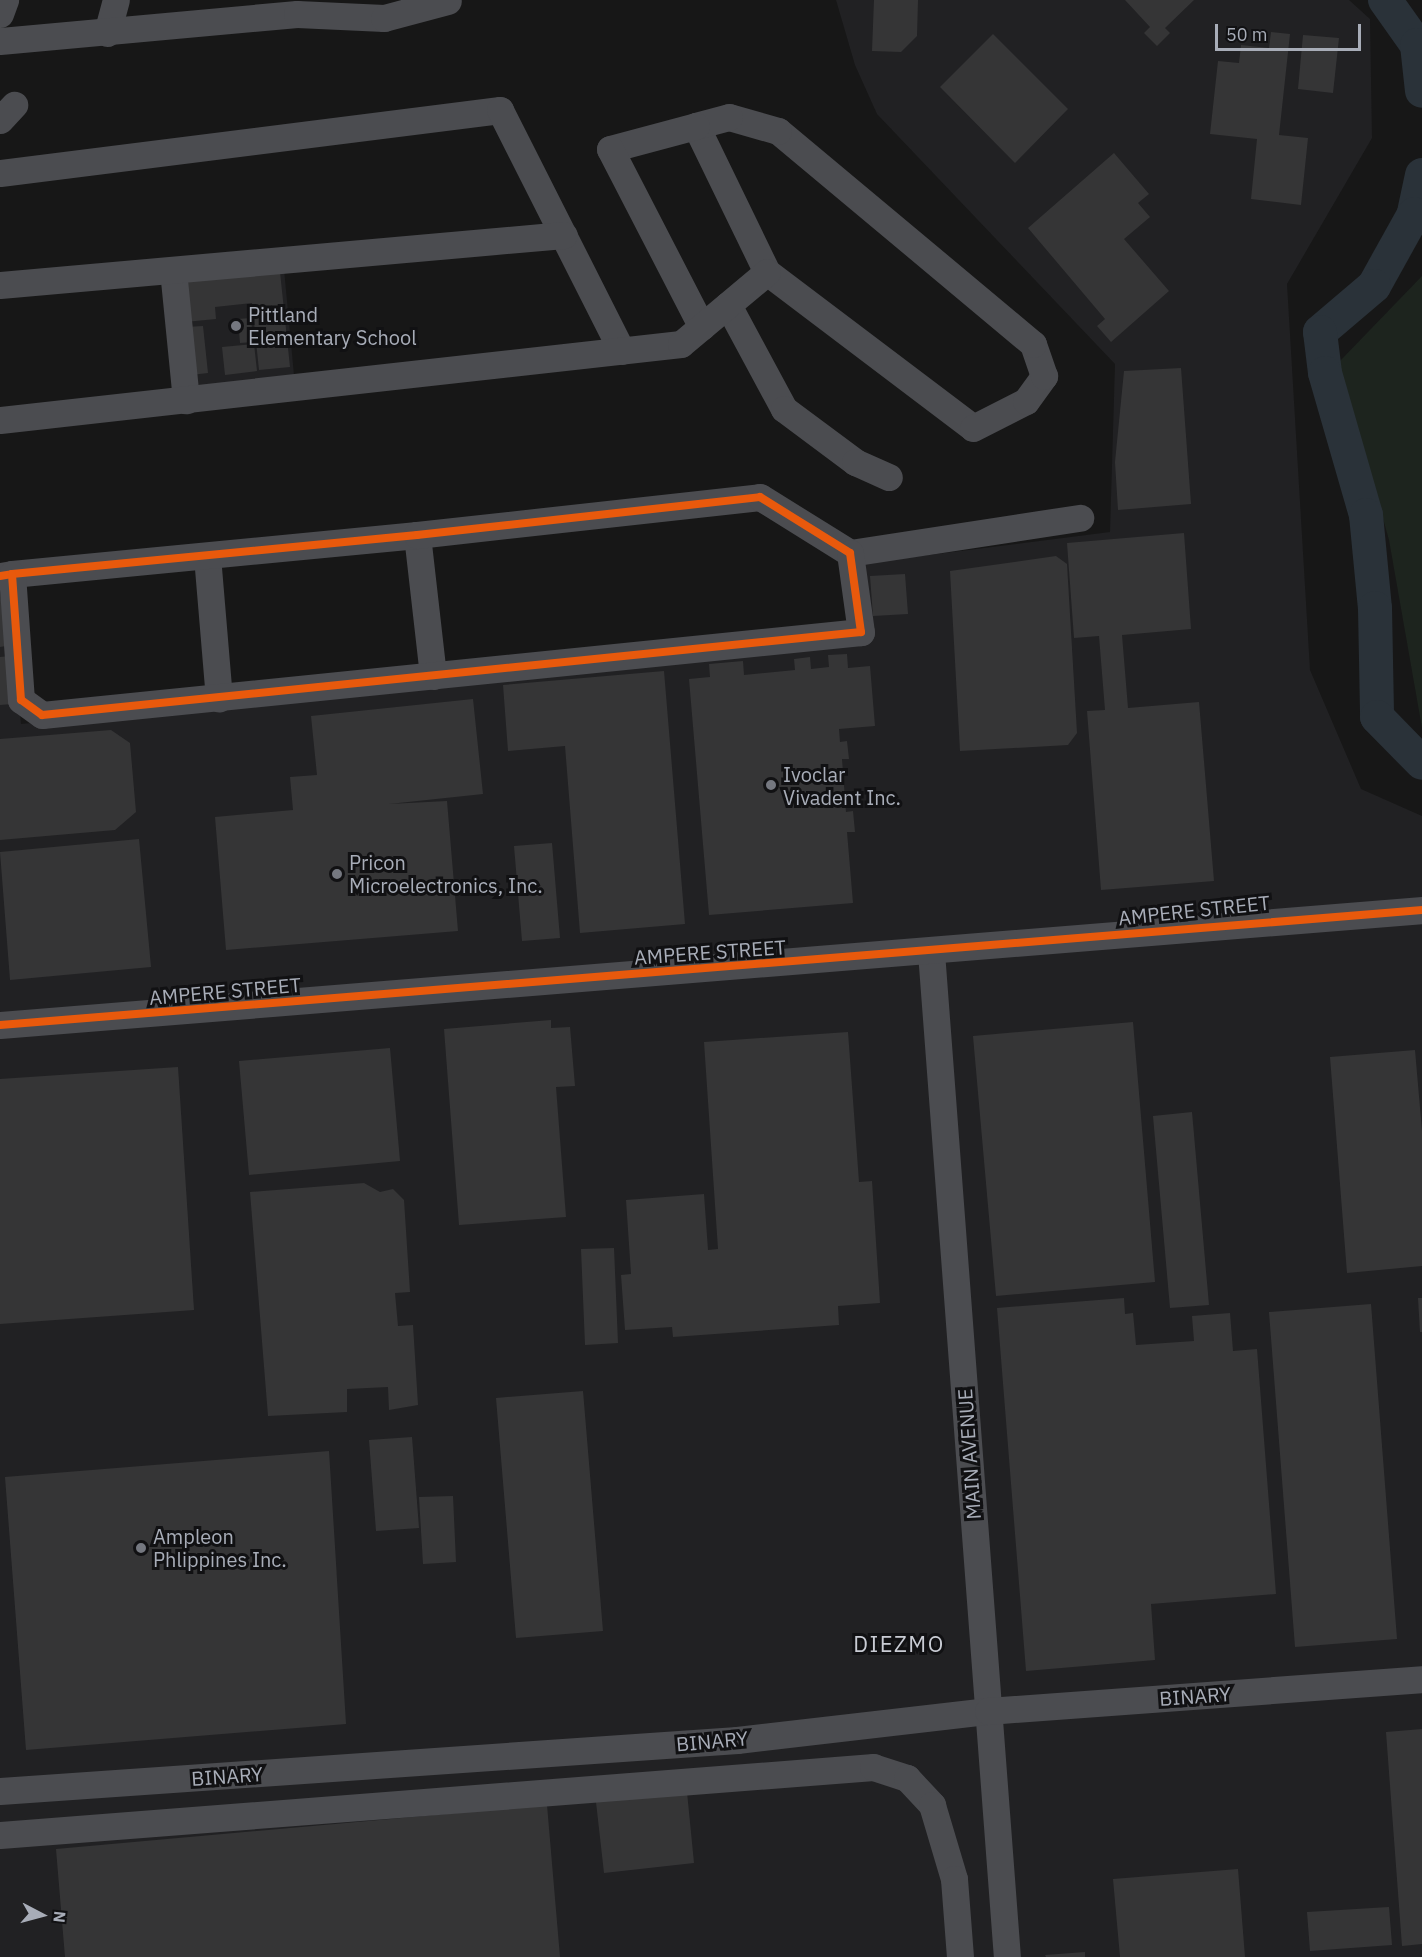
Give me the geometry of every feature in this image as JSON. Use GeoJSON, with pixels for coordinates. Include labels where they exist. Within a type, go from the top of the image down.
{"type":"FeatureCollection","features":[{"type":"Feature","properties":{"kind":"street"},"geometry":{"type":"LineString","coordinates":[[0,14],[5,0]]}},
{"type":"Feature","properties":{"kind":"street"},"geometry":{"type":"LineString","coordinates":[[107,33],[116,0]]}},
{"type":"Feature","properties":{"kind":"street"},"geometry":{"type":"LineString","coordinates":[[0,41],[107,33],[208,11],[297,7],[384,9],[448,1]]}},
{"type":"Feature","properties":{"kind":"street"},"geometry":{"type":"LineString","coordinates":[[0,173],[500,110],[622,351]]}},
{"type":"Feature","properties":{"kind":"street"},"geometry":{"type":"LineString","coordinates":[[696,126],[767,272],[973,428],[1026,401],[1044,375],[1033,344],[778,131],[729,117],[610,149],[702,327]]}},
{"type":"Feature","properties":{"kind":"street"},"geometry":{"type":"LineString","coordinates":[[0,285],[564,235]]}},
{"type":"Feature","properties":{"kind":"street"},"geometry":{"type":"LineString","coordinates":[[172,270],[186,400]]}},
{"type":"Feature","properties":{"kind":"street"},"geometry":{"type":"LineString","coordinates":[[0,420],[681,344],[767,272]]}},
{"type":"Feature","properties":{"kind":"street"},"geometry":{"type":"LineString","coordinates":[[728,304],[784,409],[855,462],[889,477]]}},
{"type":"Feature","properties":{"kind":"street"},"geometry":{"type":"LineString","coordinates":[[850,553],[861,632],[42,715],[21,700],[6,575],[417,535],[760,497],[850,553],[1080,518]]}},
{"type":"Feature","properties":{"kind":"street"},"geometry":{"type":"LineString","coordinates":[[417,535],[433,676]]}},
{"type":"Feature","properties":{"kind":"street"},"geometry":{"type":"LineString","coordinates":[[207,556],[219,698]]}},
{"type":"Feature","properties":{"kind":"street","name":"AMPERE STREET"},"geometry":{"type":"LineString","coordinates":[[0,1025],[930,952],[1253,920],[1422,910]]}},
{"type":"Feature","properties":{"kind":"street","name":"MAIN AVENUE"},"geometry":{"type":"LineString","coordinates":[[930,952],[1007,1957]]}},
{"type":"Feature","properties":{"kind":"street","name":"BINARY"},"geometry":{"type":"LineString","coordinates":[[0,1791],[737,1740],[988,1712],[1422,1679]]}},
{"type":"Feature","properties":{"kind":"street"},"geometry":{"type":"LineString","coordinates":[[0,1835],[873,1767],[907,1779],[932,1805],[954,1880],[960,1957]]}},
{"type":"Feature","properties":{"kind":"shaded area"},"geometry":{"type":"Polygon","coordinates":[[[836,0],[1349,0],[1370,19],[1372,138],[1287,284],[1310,670],[1361,789],[1422,816],[1422,1957],[0,1957],[0,587],[7,586],[21,724],[872,637],[865,563],[1110,532],[1115,364],[877,114],[855,65],[836,0]]]}},
{"type":"Feature","properties":{"kind":"shaded area","name":"Pittland Elementary School"},"geometry":{"type":"Polygon","coordinates":[[[284,269],[294,375],[189,390],[178,276],[284,269]]]}},
{"type":"Feature","properties":{"kind":"shaded area"},"geometry":{"type":"Polygon","coordinates":[[[1422,276],[1422,728],[1389,540],[1339,362],[1422,276]]]}},
{"type":"Feature","properties":{"kind":"building"},"geometry":{"type":"Polygon","coordinates":[[[874,0],[918,0],[917,36],[901,52],[872,51],[874,0]]]}},
{"type":"Feature","properties":{"kind":"building"},"geometry":{"type":"Polygon","coordinates":[[[1125,0],[1194,0],[1165,28],[1170,33],[1157,46],[1144,33],[1150,27],[1125,0]]]}},
{"type":"Feature","properties":{"kind":"building"},"geometry":{"type":"Polygon","coordinates":[[[1271,32],[1290,34],[1279,135],[1308,138],[1301,205],[1251,199],[1257,139],[1210,134],[1218,61],[1239,63],[1241,45],[1269,48],[1271,32]]]}},
{"type":"Feature","properties":{"kind":"building"},"geometry":{"type":"Polygon","coordinates":[[[993,34],[1068,109],[1015,163],[940,87],[993,34]]]}},
{"type":"Feature","properties":{"kind":"building"},"geometry":{"type":"Polygon","coordinates":[[[1303,35],[1339,38],[1333,93],[1298,89],[1303,35]]]}},
{"type":"Feature","properties":{"kind":"building"},"geometry":{"type":"Polygon","coordinates":[[[1114,153],[1149,194],[1138,203],[1150,217],[1124,239],[1169,291],[1111,342],[1097,326],[1105,319],[1028,228],[1114,153]]]}},
{"type":"Feature","properties":{"kind":"building"},"geometry":{"type":"Polygon","coordinates":[[[280,272],[290,367],[259,370],[252,303],[215,307],[216,319],[185,322],[181,282],[280,272]]]}},
{"type":"Feature","properties":{"kind":"building"},"geometry":{"type":"Polygon","coordinates":[[[251,318],[253,342],[240,343],[238,319],[251,318]]]}},
{"type":"Feature","properties":{"kind":"building"},"geometry":{"type":"Polygon","coordinates":[[[203,326],[208,373],[191,375],[186,327],[203,326]]]}},
{"type":"Feature","properties":{"kind":"building"},"geometry":{"type":"Polygon","coordinates":[[[254,344],[257,371],[225,375],[222,347],[254,344]]]}},
{"type":"Feature","properties":{"kind":"building"},"geometry":{"type":"Polygon","coordinates":[[[1181,368],[1191,504],[1118,510],[1115,462],[1124,371],[1181,368]]]}},
{"type":"Feature","properties":{"kind":"building"},"geometry":{"type":"Polygon","coordinates":[[[1184,533],[1191,629],[1122,635],[1128,708],[1199,702],[1214,881],[1101,890],[1087,711],[1105,710],[1099,636],[1074,638],[1067,543],[1184,533]]]}},
{"type":"Feature","properties":{"kind":"building"},"geometry":{"type":"Polygon","coordinates":[[[1056,556],[1067,564],[1077,733],[1068,745],[960,751],[950,571],[1056,556]]]}},
{"type":"Feature","properties":{"kind":"building"},"geometry":{"type":"Polygon","coordinates":[[[905,574],[908,614],[873,616],[870,576],[905,574]]]}},
{"type":"Feature","properties":{"kind":"building"},"geometry":{"type":"Polygon","coordinates":[[[0,591],[6,646],[0,647],[0,591]]]}},
{"type":"Feature","properties":{"kind":"building","name":"Ivoclar Vivadent Inc."},"geometry":{"type":"Polygon","coordinates":[[[847,654],[848,668],[870,666],[875,726],[839,729],[840,742],[847,741],[849,759],[842,759],[846,812],[853,811],[855,832],[847,832],[853,903],[709,915],[689,679],[710,677],[709,664],[743,661],[744,675],[795,670],[794,659],[810,657],[811,669],[829,667],[828,655],[847,654]]]}},
{"type":"Feature","properties":{"kind":"building"},"geometry":{"type":"Polygon","coordinates":[[[10,656],[12,704],[0,705],[0,657],[10,656]]]}},
{"type":"Feature","properties":{"kind":"building"},"geometry":{"type":"Polygon","coordinates":[[[664,671],[685,924],[580,933],[565,746],[508,751],[503,685],[664,671]]]}},
{"type":"Feature","properties":{"kind":"building","name":"Pricon Microelectronics, Inc."},"geometry":{"type":"Polygon","coordinates":[[[473,699],[483,794],[389,804],[447,801],[458,931],[226,950],[215,817],[293,810],[290,777],[317,775],[311,716],[473,699]]]}},
{"type":"Feature","properties":{"kind":"building"},"geometry":{"type":"Polygon","coordinates":[[[111,730],[130,743],[136,812],[115,830],[0,840],[0,739],[111,730]]]}},
{"type":"Feature","properties":{"kind":"building"},"geometry":{"type":"Polygon","coordinates":[[[139,839],[151,967],[10,980],[0,852],[139,839]]]}},
{"type":"Feature","properties":{"kind":"building"},"geometry":{"type":"Polygon","coordinates":[[[552,843],[560,938],[522,941],[514,846],[552,843]]]}},
{"type":"Feature","properties":{"kind":"building"},"geometry":{"type":"Polygon","coordinates":[[[551,1020],[551,1028],[570,1027],[575,1086],[556,1087],[566,1217],[459,1225],[444,1029],[551,1020]]]}},
{"type":"Feature","properties":{"kind":"building"},"geometry":{"type":"Polygon","coordinates":[[[1133,1022],[1155,1282],[996,1296],[973,1036],[1133,1022]]]}},
{"type":"Feature","properties":{"kind":"building"},"geometry":{"type":"Polygon","coordinates":[[[848,1032],[859,1182],[872,1181],[880,1303],[838,1306],[839,1325],[673,1337],[672,1327],[625,1330],[621,1275],[631,1274],[626,1200],[704,1194],[708,1250],[718,1249],[704,1042],[848,1032]]]}},
{"type":"Feature","properties":{"kind":"building"},"geometry":{"type":"Polygon","coordinates":[[[390,1048],[400,1161],[249,1175],[239,1061],[390,1048]]]}},
{"type":"Feature","properties":{"kind":"building"},"geometry":{"type":"Polygon","coordinates":[[[1415,1050],[1422,1131],[1422,1266],[1347,1273],[1330,1057],[1415,1050]]]}},
{"type":"Feature","properties":{"kind":"building"},"geometry":{"type":"Polygon","coordinates":[[[178,1067],[194,1310],[0,1324],[0,1079],[178,1067]]]}},
{"type":"Feature","properties":{"kind":"building"},"geometry":{"type":"Polygon","coordinates":[[[1192,1112],[1209,1305],[1170,1308],[1153,1116],[1192,1112]]]}},
{"type":"Feature","properties":{"kind":"building"},"geometry":{"type":"Polygon","coordinates":[[[364,1183],[380,1192],[393,1189],[404,1200],[410,1292],[395,1293],[398,1326],[413,1325],[418,1405],[389,1410],[388,1387],[347,1389],[347,1412],[268,1416],[250,1192],[364,1183]]]}},
{"type":"Feature","properties":{"kind":"building"},"geometry":{"type":"Polygon","coordinates":[[[614,1248],[618,1343],[585,1345],[581,1249],[614,1248]]]}},
{"type":"Feature","properties":{"kind":"building"},"geometry":{"type":"Polygon","coordinates":[[[1124,1298],[1125,1314],[1133,1313],[1136,1345],[1194,1341],[1192,1316],[1230,1313],[1233,1351],[1257,1349],[1276,1594],[1151,1604],[1155,1660],[1026,1671],[997,1308],[1124,1298]]]}},
{"type":"Feature","properties":{"kind":"building"},"geometry":{"type":"Polygon","coordinates":[[[1418,1298],[1422,1298],[1422,1332],[1420,1332],[1418,1298]]]}},
{"type":"Feature","properties":{"kind":"building"},"geometry":{"type":"Polygon","coordinates":[[[1371,1304],[1397,1639],[1295,1647],[1269,1312],[1371,1304]]]}},
{"type":"Feature","properties":{"kind":"building"},"geometry":{"type":"Polygon","coordinates":[[[583,1391],[603,1631],[516,1638],[496,1398],[583,1391]]]}},
{"type":"Feature","properties":{"kind":"building"},"geometry":{"type":"Polygon","coordinates":[[[412,1437],[419,1528],[376,1531],[369,1440],[412,1437]]]}},
{"type":"Feature","properties":{"kind":"building","name":"Ampleon Phlippines Inc."},"geometry":{"type":"Polygon","coordinates":[[[329,1451],[346,1724],[26,1750],[5,1477],[329,1451]]]}},
{"type":"Feature","properties":{"kind":"building"},"geometry":{"type":"Polygon","coordinates":[[[453,1496],[456,1562],[423,1564],[419,1497],[453,1496]]]}},
{"type":"Feature","properties":{"kind":"building"},"geometry":{"type":"Polygon","coordinates":[[[1422,1729],[1422,1944],[1402,1946],[1386,1732],[1422,1729]]]}},
{"type":"Feature","properties":{"kind":"building"},"geometry":{"type":"Polygon","coordinates":[[[687,1792],[694,1863],[604,1873],[596,1802],[687,1792]]]}},
{"type":"Feature","properties":{"kind":"building"},"geometry":{"type":"Polygon","coordinates":[[[547,1805],[560,1957],[65,1957],[56,1849],[547,1805]]]}},
{"type":"Feature","properties":{"kind":"building"},"geometry":{"type":"Polygon","coordinates":[[[1238,1869],[1245,1957],[1120,1957],[1113,1879],[1238,1869]]]}},
{"type":"Feature","properties":{"kind":"building"},"geometry":{"type":"Polygon","coordinates":[[[1389,1907],[1392,1945],[1310,1951],[1307,1912],[1389,1907]]]}},
{"type":"Feature","properties":{"kind":"building"},"geometry":{"type":"Polygon","coordinates":[[[1085,1952],[1085,1957],[1046,1957],[1045,1955],[1085,1952]]]}},
{"type":"Feature","properties":{"kind":"waterway"},"geometry":{"type":"LineString","coordinates":[[1385,0],[1417,45],[1422,91]]}},
{"type":"Feature","properties":{"kind":"waterway"},"geometry":{"type":"LineString","coordinates":[[1422,175],[1414,214],[1374,286],[1320,332],[1325,373],[1366,515],[1375,608],[1377,717],[1422,763]]}},
{"type":"Feature","properties":{"kind":"cycle path"},"geometry":{"type":"LineString","coordinates":[[0,576],[12,574],[417,535],[760,497],[850,553],[861,632],[42,715],[21,700],[12,574]]}},
{"type":"Feature","properties":{"kind":"cycle path"},"geometry":{"type":"LineString","coordinates":[[0,1025],[1422,910]]}},
{"type":"Feature","properties":{"kind":"place","name":"Pittland Elementary School"},"geometry":{"type":"Point","coordinates":[236,326]}},
{"type":"Feature","properties":{"kind":"place","name":"Ivoclar Vivadent Inc."},"geometry":{"type":"Point","coordinates":[771,785]}},
{"type":"Feature","properties":{"kind":"place","name":"Pricon Microelectronics, Inc."},"geometry":{"type":"Point","coordinates":[337,874]}},
{"type":"Feature","properties":{"kind":"place","name":"Ampleon Phlippines Inc."},"geometry":{"type":"Point","coordinates":[141,1548]}},
{"type":"Feature","properties":{"kind":"district","name":"DIEZMO"},"geometry":{"type":"Point","coordinates":[899,1644]}}]}
